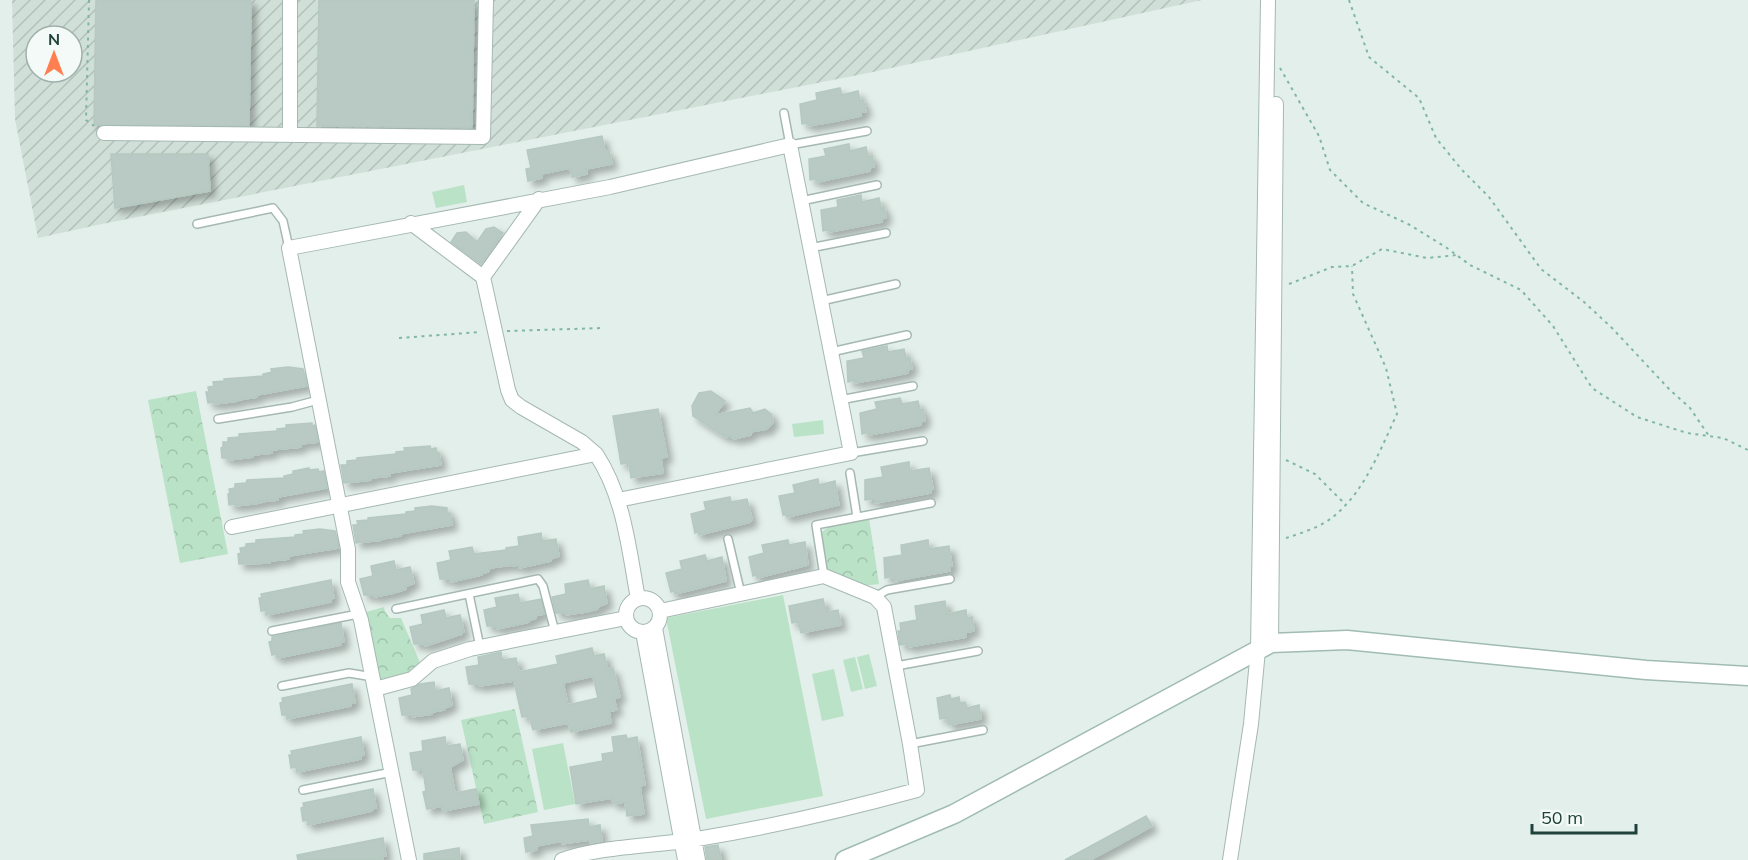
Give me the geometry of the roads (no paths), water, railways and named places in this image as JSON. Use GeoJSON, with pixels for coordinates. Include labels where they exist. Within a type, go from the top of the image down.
{"type":"FeatureCollection","features":[{"type":"Feature","properties":{"kind":"main road"},"geometry":{"type":"LineString","coordinates":[[845,860],[954,814],[1265,646],[1347,640],[1646,670],[1748,676]]}},
{"type":"Feature","properties":{"kind":"street"},"geometry":{"type":"LineString","coordinates":[[290,0],[290,135]]}},
{"type":"Feature","properties":{"kind":"street"},"geometry":{"type":"LineString","coordinates":[[104,132],[483,137],[486,0]]}},
{"type":"Feature","properties":{"kind":"street"},"geometry":{"type":"LineString","coordinates":[[1265,646],[1268,0]]}},
{"type":"Feature","properties":{"kind":"street"},"geometry":{"type":"LineString","coordinates":[[1230,860],[1265,646],[1272,542],[1277,0]]}},
{"type":"Feature","properties":{"kind":"street"},"geometry":{"type":"LineString","coordinates":[[409,860],[374,683],[348,582],[348,549],[289,248],[610,187],[790,145],[851,453],[618,500]]}},
{"type":"Feature","properties":{"kind":"street"},"geometry":{"type":"LineString","coordinates":[[483,277],[539,199]]}},
{"type":"Feature","properties":{"kind":"street"},"geometry":{"type":"LineString","coordinates":[[411,223],[483,277],[512,400],[582,442],[596,454],[608,471],[618,500],[638,599]]}},
{"type":"Feature","properties":{"kind":"street"},"geometry":{"type":"LineString","coordinates":[[232,527],[596,454]]}},
{"type":"Feature","properties":{"kind":"street"},"geometry":{"type":"LineString","coordinates":[[562,860],[610,850],[688,841],[807,817],[917,790],[884,607],[875,597],[824,576],[660,611]]}},
{"type":"Feature","properties":{"kind":"street"},"geometry":{"type":"LineString","coordinates":[[638,599],[649,599],[658,606],[660,611],[658,623],[649,630],[632,628],[626,618],[628,606],[638,599]]}},
{"type":"Feature","properties":{"kind":"street"},"geometry":{"type":"LineString","coordinates":[[374,683],[412,679],[433,661],[480,647],[626,618]]}},
{"type":"Feature","properties":{"kind":"street"},"geometry":{"type":"LineString","coordinates":[[649,630],[688,841],[698,860]]}},
{"type":"Feature","properties":{"kind":"street"},"geometry":{"type":"LineString","coordinates":[[685,860],[688,841]]}},
{"type":"Feature","properties":{"kind":"lane"},"geometry":{"type":"LineString","coordinates":[[784,113],[790,145],[867,131]]}},
{"type":"Feature","properties":{"kind":"lane"},"geometry":{"type":"LineString","coordinates":[[801,201],[877,184]]}},
{"type":"Feature","properties":{"kind":"lane"},"geometry":{"type":"LineString","coordinates":[[197,224],[273,208],[283,221],[289,248]]}},
{"type":"Feature","properties":{"kind":"lane"},"geometry":{"type":"LineString","coordinates":[[810,248],[886,233]]}},
{"type":"Feature","properties":{"kind":"lane"},"geometry":{"type":"LineString","coordinates":[[821,301],[896,284]]}},
{"type":"Feature","properties":{"kind":"lane"},"geometry":{"type":"LineString","coordinates":[[831,352],[907,335]]}},
{"type":"Feature","properties":{"kind":"lane"},"geometry":{"type":"LineString","coordinates":[[840,400],[913,386]]}},
{"type":"Feature","properties":{"kind":"lane"},"geometry":{"type":"LineString","coordinates":[[218,419],[292,407],[318,400]]}},
{"type":"Feature","properties":{"kind":"lane"},"geometry":{"type":"LineString","coordinates":[[851,453],[923,441]]}},
{"type":"Feature","properties":{"kind":"lane"},"geometry":{"type":"LineString","coordinates":[[850,473],[857,517]]}},
{"type":"Feature","properties":{"kind":"lane"},"geometry":{"type":"LineString","coordinates":[[824,576],[816,525],[931,503]]}},
{"type":"Feature","properties":{"kind":"lane"},"geometry":{"type":"LineString","coordinates":[[728,538],[741,594]]}},
{"type":"Feature","properties":{"kind":"lane"},"geometry":{"type":"LineString","coordinates":[[396,609],[538,579],[543,586],[555,632]]}},
{"type":"Feature","properties":{"kind":"lane"},"geometry":{"type":"LineString","coordinates":[[875,597],[887,590],[950,579]]}},
{"type":"Feature","properties":{"kind":"lane"},"geometry":{"type":"LineString","coordinates":[[469,594],[480,647]]}},
{"type":"Feature","properties":{"kind":"lane"},"geometry":{"type":"LineString","coordinates":[[272,631],[358,614]]}},
{"type":"Feature","properties":{"kind":"lane"},"geometry":{"type":"LineString","coordinates":[[896,666],[978,651]]}},
{"type":"Feature","properties":{"kind":"lane"},"geometry":{"type":"LineString","coordinates":[[282,686],[349,674],[374,683]]}},
{"type":"Feature","properties":{"kind":"lane"},"geometry":{"type":"LineString","coordinates":[[910,744],[982,730]]}},
{"type":"Feature","properties":{"kind":"lane"},"geometry":{"type":"LineString","coordinates":[[303,790],[392,772]]}}]}
